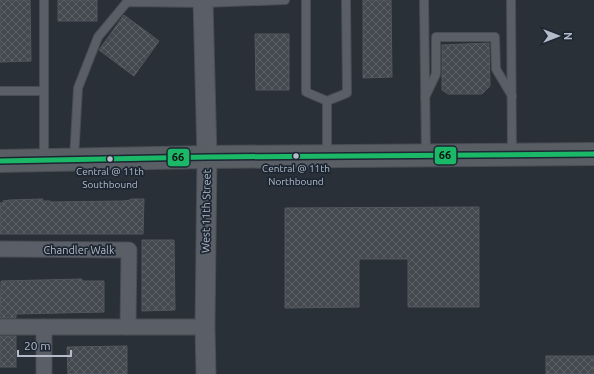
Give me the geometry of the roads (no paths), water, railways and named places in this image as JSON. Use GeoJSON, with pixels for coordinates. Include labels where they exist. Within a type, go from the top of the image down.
{"type":"FeatureCollection","features":[{"type":"Feature","properties":{"kind":"main road"},"geometry":{"type":"LineString","coordinates":[[0,161],[207,157],[594,154]]}},
{"type":"Feature","properties":{"kind":"street","name":"West 11th Street"},"geometry":{"type":"LineString","coordinates":[[203,1],[207,157],[205,327],[206,374]]}},
{"type":"Feature","properties":{"kind":"street","name":"Chandler Walk"},"geometry":{"type":"LineString","coordinates":[[0,249],[128,250],[128,327]]}},
{"type":"Feature","properties":{"kind":"street"},"geometry":{"type":"LineString","coordinates":[[0,327],[205,327]]}},
{"type":"Feature","properties":{"kind":"street"},"geometry":{"type":"LineString","coordinates":[[44,327],[44,374]]}},
{"type":"Feature","properties":{"kind":"lane"},"geometry":{"type":"LineString","coordinates":[[44,0],[44,160]]}},
{"type":"Feature","properties":{"kind":"lane"},"geometry":{"type":"LineString","coordinates":[[74,159],[78,88],[98,37],[127,2],[285,0]]}},
{"type":"Feature","properties":{"kind":"lane"},"geometry":{"type":"LineString","coordinates":[[306,0],[306,92],[327,101],[347,92],[346,0]]}},
{"type":"Feature","properties":{"kind":"lane"},"geometry":{"type":"LineString","coordinates":[[424,0],[426,156]]}},
{"type":"Feature","properties":{"kind":"lane"},"geometry":{"type":"LineString","coordinates":[[511,0],[512,155]]}},
{"type":"Feature","properties":{"kind":"lane"},"geometry":{"type":"LineString","coordinates":[[425,97],[436,74],[436,37],[495,37],[496,70],[512,96]]}},
{"type":"Feature","properties":{"kind":"lane"},"geometry":{"type":"LineString","coordinates":[[0,91],[44,91]]}},
{"type":"Feature","properties":{"kind":"lane"},"geometry":{"type":"LineString","coordinates":[[327,101],[327,157]]}},
{"type":"Feature","properties":{"kind":"place","name":"Central @ 11th Northbound"},"geometry":{"type":"Point","coordinates":[296,156]}},
{"type":"Feature","properties":{"kind":"place","name":"Central @ 11th Southbound"},"geometry":{"type":"Point","coordinates":[110,159]}}]}
